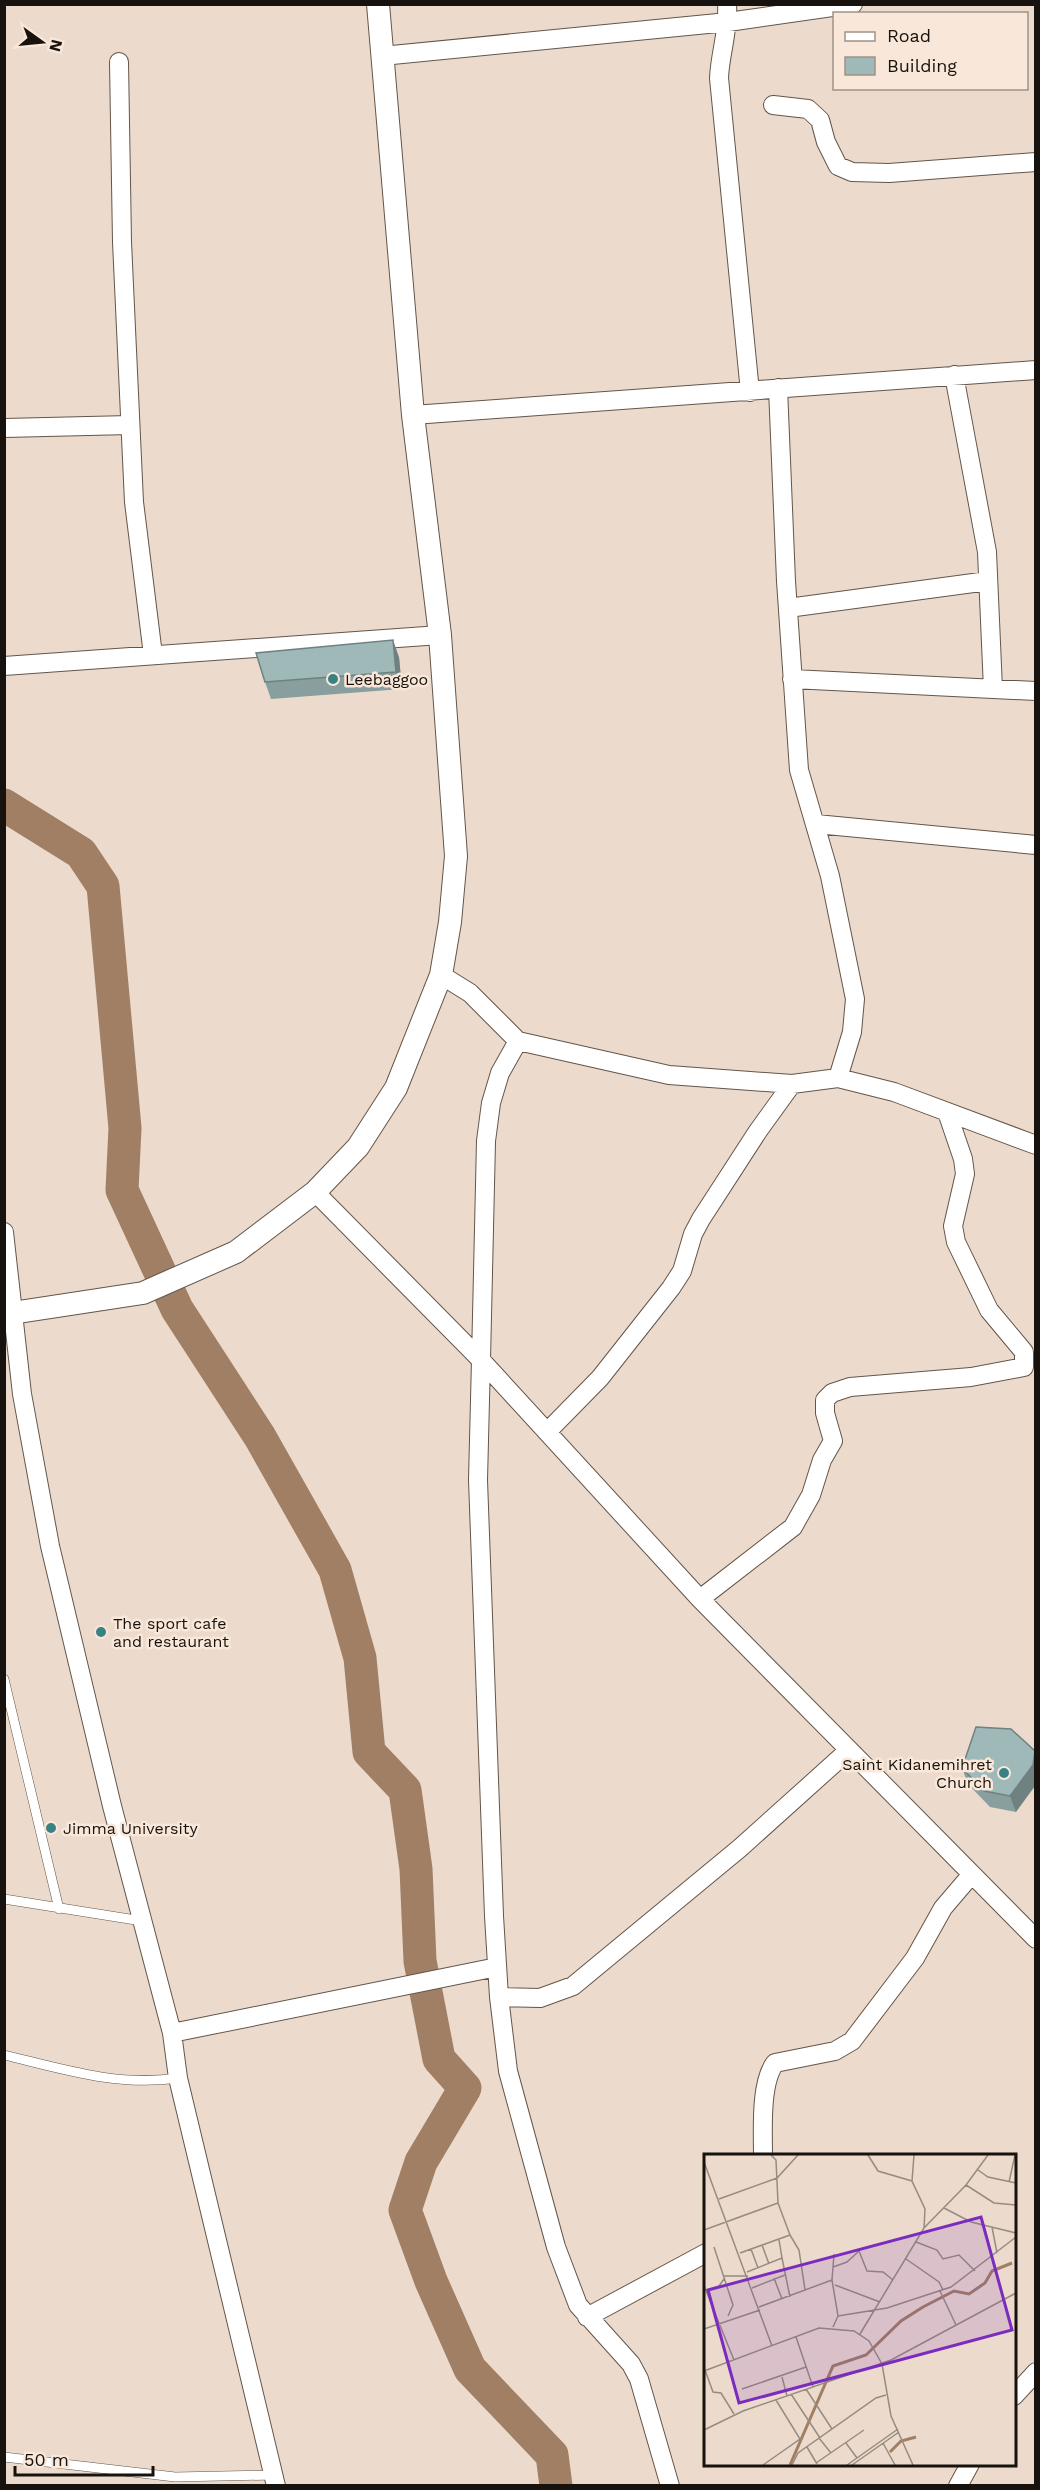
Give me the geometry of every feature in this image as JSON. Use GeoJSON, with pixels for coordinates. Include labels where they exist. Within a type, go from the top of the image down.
{"type":"FeatureCollection","features":[{"type":"Feature","properties":{"kind":"street"},"geometry":{"type":"LineString","coordinates":[[8,1313],[143,1293],[228,1255],[315,1192],[358,1147],[396,1088],[441,975],[450,922],[456,856],[440,635],[413,415],[378,4]]}},
{"type":"Feature","properties":{"kind":"street"},"geometry":{"type":"LineString","coordinates":[[382,56],[727,14],[853,4]]}},
{"type":"Feature","properties":{"kind":"street"},"geometry":{"type":"LineString","coordinates":[[727,14],[719,78],[750,392]]}},
{"type":"Feature","properties":{"kind":"street"},"geometry":{"type":"LineString","coordinates":[[119,62],[122,242],[134,502],[153,655]]}},
{"type":"Feature","properties":{"kind":"street"},"geometry":{"type":"LineString","coordinates":[[774,105],[808,109],[820,120],[826,142],[838,166],[852,172],[889,173],[1035,162]]}},
{"type":"Feature","properties":{"kind":"street"},"geometry":{"type":"LineString","coordinates":[[413,415],[750,392],[1035,369]]}},
{"type":"Feature","properties":{"kind":"street"},"geometry":{"type":"LineString","coordinates":[[954,375],[987,552],[993,689]]}},
{"type":"Feature","properties":{"kind":"street"},"geometry":{"type":"LineString","coordinates":[[778,388],[788,608],[799,770],[816,824],[832,888],[855,999],[852,1032],[838,1078]]}},
{"type":"Feature","properties":{"kind":"street"},"geometry":{"type":"LineString","coordinates":[[4,428],[130,425]]}},
{"type":"Feature","properties":{"kind":"street"},"geometry":{"type":"LineString","coordinates":[[788,608],[988,581]]}},
{"type":"Feature","properties":{"kind":"street"},"geometry":{"type":"LineString","coordinates":[[4,666],[440,635]]}},
{"type":"Feature","properties":{"kind":"street"},"geometry":{"type":"LineString","coordinates":[[792,679],[1035,691]]}},
{"type":"Feature","properties":{"kind":"street"},"geometry":{"type":"LineString","coordinates":[[816,824],[1035,845]]}},
{"type":"Feature","properties":{"kind":"street"},"geometry":{"type":"LineString","coordinates":[[441,975],[470,993],[518,1041],[669,1075],[792,1084],[838,1078],[894,1092],[1035,1145]]}},
{"type":"Feature","properties":{"kind":"street"},"geometry":{"type":"LineString","coordinates":[[518,1041],[500,1073],[491,1103],[486,1141],[478,1480],[499,1997],[508,2071],[556,2247],[578,2305],[631,2364],[639,2379],[670,2486]]}},
{"type":"Feature","properties":{"kind":"street"},"geometry":{"type":"LineString","coordinates":[[547,1432],[600,1378],[671,1288],[682,1271],[693,1234],[705,1213],[758,1131],[792,1084]]}},
{"type":"Feature","properties":{"kind":"street"},"geometry":{"type":"LineString","coordinates":[[700,1599],[793,1527],[811,1495],[822,1460],[833,1441],[825,1413],[825,1400],[832,1393],[850,1387],[971,1377],[1024,1367],[1024,1352],[989,1310],[956,1242],[953,1226],[965,1174],[963,1159],[947,1112]]}},
{"type":"Feature","properties":{"kind":"street"},"geometry":{"type":"LineString","coordinates":[[315,1192],[481,1360],[700,1599],[1035,1939]]}},
{"type":"Feature","properties":{"kind":"street"},"geometry":{"type":"LineString","coordinates":[[4,1232],[8,1313],[50,1546],[112,1806],[172,2033],[178,2078],[275,2480]]}},
{"type":"Feature","properties":{"kind":"street"},"geometry":{"type":"LineString","coordinates":[[499,1997],[540,1998],[573,1986],[740,1848],[849,1750]]}},
{"type":"Feature","properties":{"kind":"street"},"geometry":{"type":"LineString","coordinates":[[764,2154],[768,2072],[775,2063],[835,2051],[852,2041],[915,1958],[943,1908],[972,1874]]}},
{"type":"Feature","properties":{"kind":"street"},"geometry":{"type":"LineString","coordinates":[[172,2033],[497,1967]]}},
{"type":"Feature","properties":{"kind":"street"},"geometry":{"type":"LineString","coordinates":[[587,2317],[704,2254]]}},
{"type":"Feature","properties":{"kind":"street"},"geometry":{"type":"LineString","coordinates":[[1016,2395],[1035,2372]]}},
{"type":"Feature","properties":{"kind":"street"},"geometry":{"type":"LineString","coordinates":[[958,2486],[969,2466]]}},
{"type":"Feature","properties":{"kind":"lane"},"geometry":{"type":"LineString","coordinates":[[4,1679],[59,1909]]}},
{"type":"Feature","properties":{"kind":"lane"},"geometry":{"type":"LineString","coordinates":[[4,1899],[142,1921]]}},
{"type":"Feature","properties":{"kind":"lane"},"geometry":{"type":"LineString","coordinates":[[4,2055],[86,2076],[115,2080],[152,2082],[178,2078]]}},
{"type":"Feature","properties":{"kind":"lane"},"geometry":{"type":"LineString","coordinates":[[4,2457],[175,2477],[275,2480]]}},
{"type":"Feature","properties":{"kind":"building"},"geometry":{"type":"Polygon","coordinates":[[[393,640],[396,672],[265,682],[256,653],[393,640]]]}},
{"type":"Feature","properties":{"kind":"building","name":"Saint Kidanemihret Church"},"geometry":{"type":"Polygon","coordinates":[[[976,1727],[1011,1729],[1035,1751],[1033,1765],[1010,1796],[984,1791],[962,1768],[976,1727]]]}},
{"type":"Feature","properties":{"kind":"waterway"},"geometry":{"type":"LineString","coordinates":[[4,805],[81,853],[103,886],[125,1128],[122,1190],[177,1309],[260,1437],[335,1570],[360,1658],[369,1752],[405,1790],[416,1869],[420,1961],[439,2059],[465,2088],[421,2162],[405,2210],[431,2281],[470,2369],[552,2455],[556,2486]]}},
{"type":"Feature","properties":{"kind":"place","name":"Leebaggoo"},"geometry":{"type":"Point","coordinates":[333,679]}},
{"type":"Feature","properties":{"kind":"place","name":"The sport cafe and restaurant"},"geometry":{"type":"Point","coordinates":[101,1632]}},
{"type":"Feature","properties":{"kind":"place","name":"Saint Kidanemihret Church"},"geometry":{"type":"Point","coordinates":[1004,1773]}},
{"type":"Feature","properties":{"kind":"place","name":"Jimma University"},"geometry":{"type":"Point","coordinates":[51,1828]}}]}
